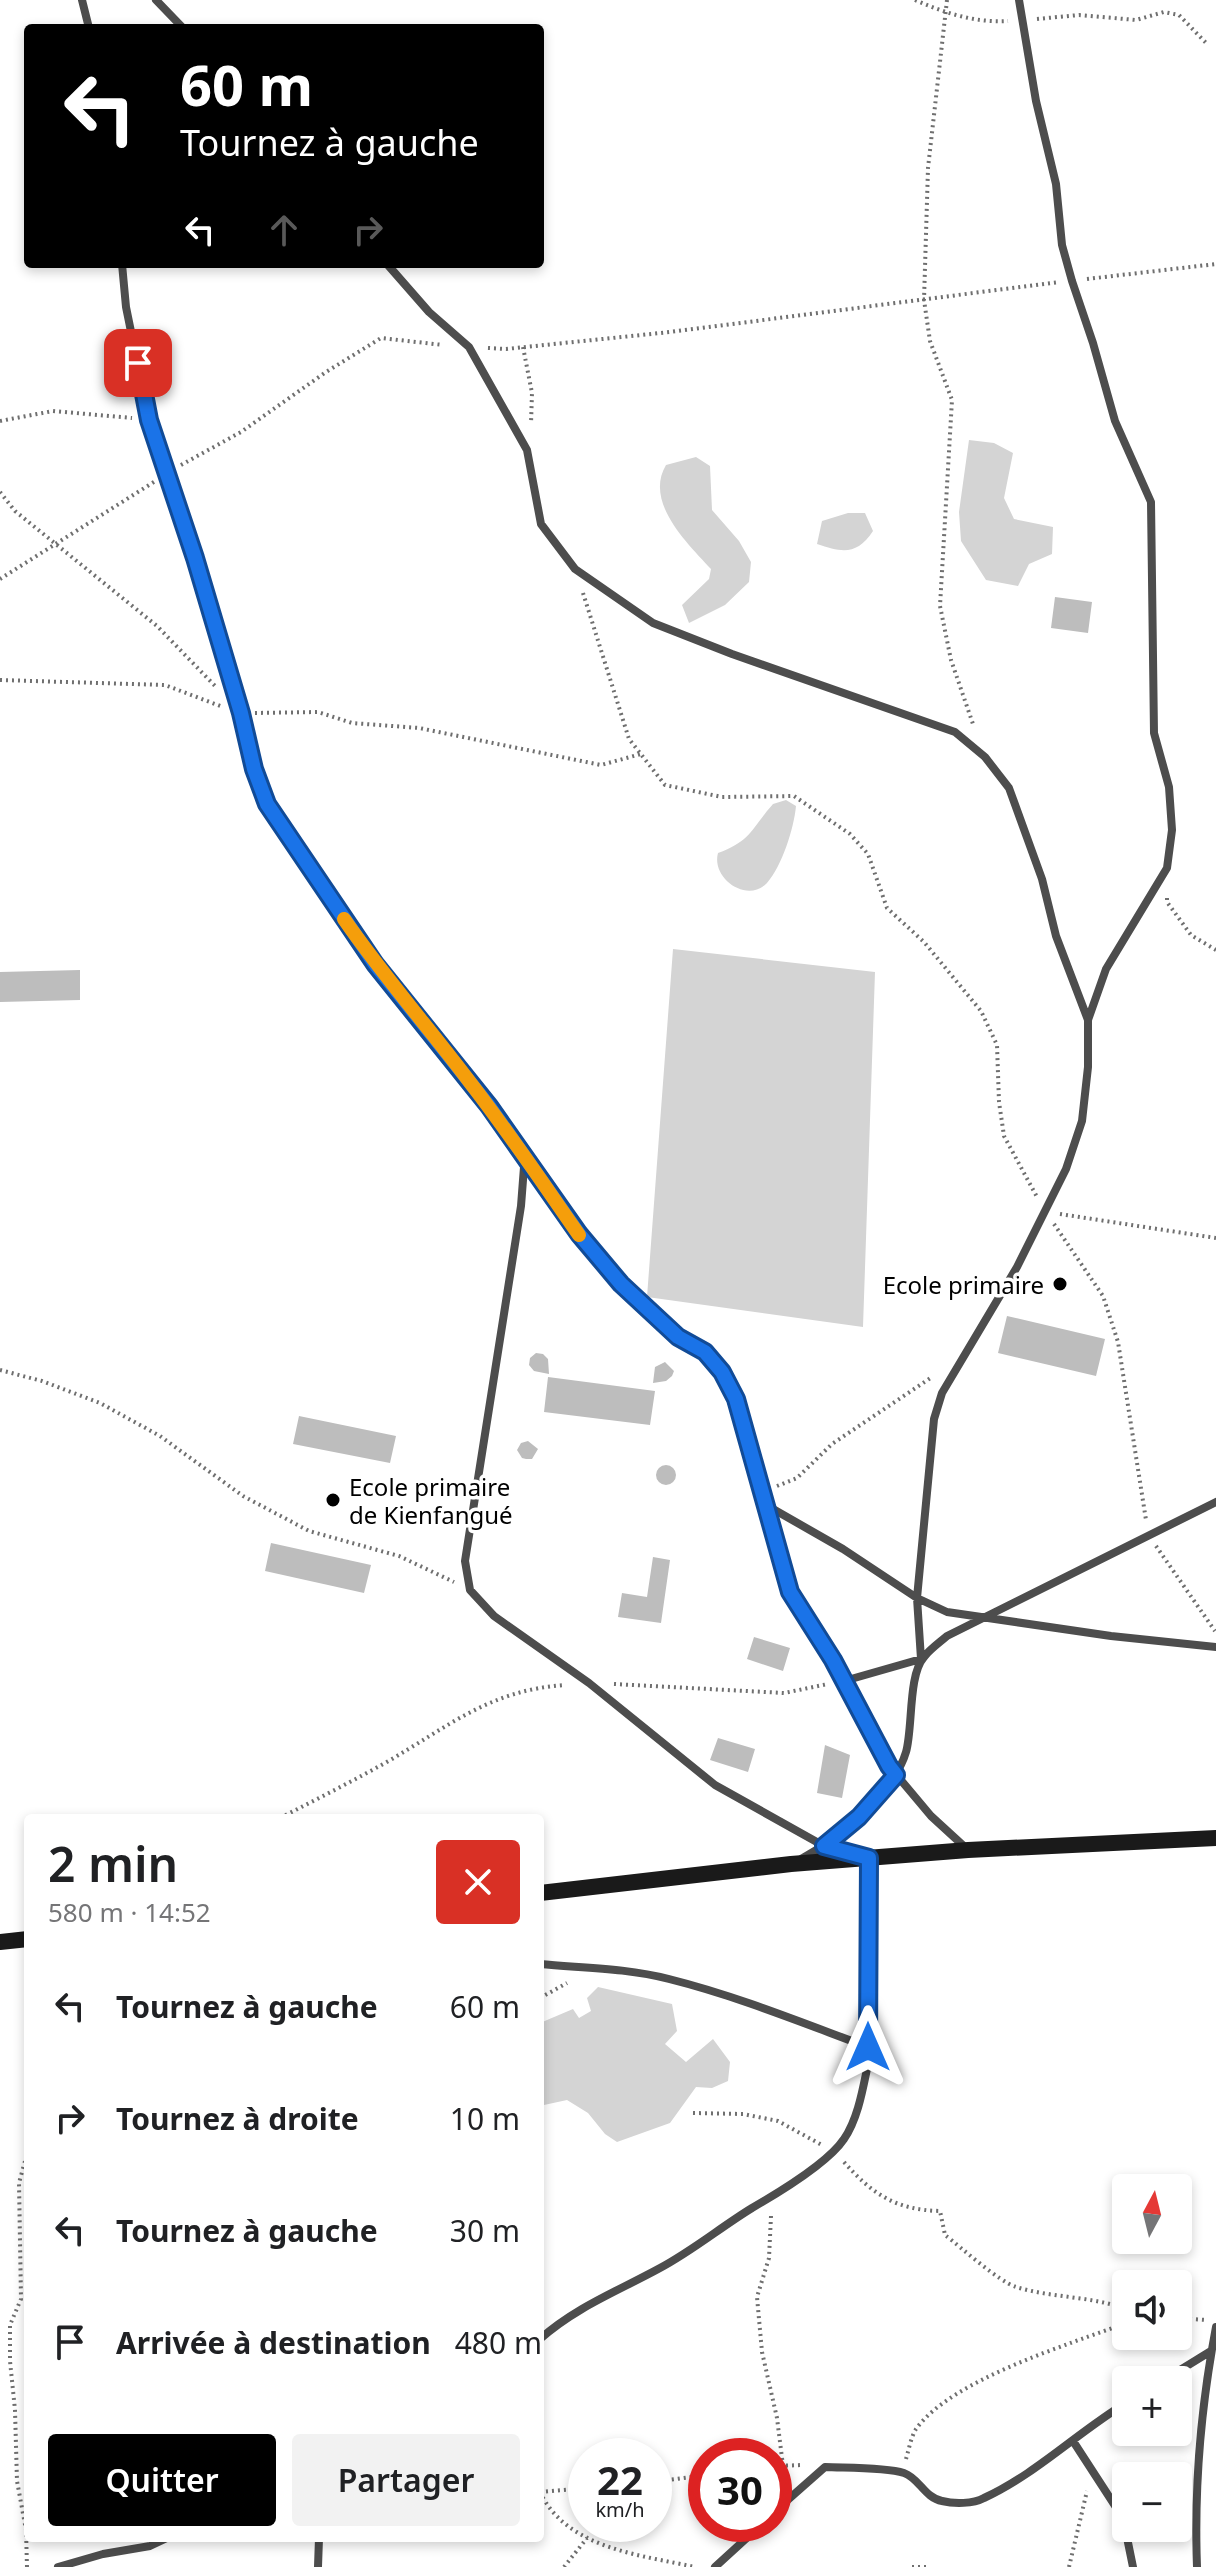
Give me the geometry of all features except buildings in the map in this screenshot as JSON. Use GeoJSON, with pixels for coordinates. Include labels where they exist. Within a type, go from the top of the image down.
{"type":"FeatureCollection","features":[{"type":"Feature","properties":{"kind":"main road"},"geometry":{"type":"LineString","coordinates":[[544,1893],[791,1864],[968,1850],[1216,1838]]}},
{"type":"Feature","properties":{"kind":"main road"},"geometry":{"type":"LineString","coordinates":[[0,1942],[24,1939]]}},
{"type":"Feature","properties":{"kind":"street"},"geometry":{"type":"LineString","coordinates":[[82,0],[88,24]]}},
{"type":"Feature","properties":{"kind":"street"},"geometry":{"type":"LineString","coordinates":[[156,0],[179,24]]}},
{"type":"Feature","properties":{"kind":"street"},"geometry":{"type":"LineString","coordinates":[[791,1864],[824,1846],[859,1817],[896,1775],[906,1752],[921,1659],[917,1598],[934,1419],[942,1393],[1017,1267],[1066,1169],[1082,1121],[1088,1067],[1088,1020],[1106,969],[1167,868],[1172,830],[1169,787],[1154,733],[1151,502],[1115,421],[1062,245],[1056,184],[1036,101],[1019,0]]}},
{"type":"Feature","properties":{"kind":"street"},"geometry":{"type":"LineString","coordinates":[[122,268],[126,307],[149,420],[168,472],[241,713],[254,769],[267,804],[375,964],[525,1154],[579,1234],[621,1284],[678,1337],[705,1352],[722,1372],[736,1399],[790,1592],[844,1681],[889,1766],[931,1816],[968,1850]]}},
{"type":"Feature","properties":{"kind":"street"},"geometry":{"type":"LineString","coordinates":[[390,268],[413,297],[469,347],[527,450],[541,524],[575,569],[653,623],[955,732],[985,757],[1009,788],[1042,879],[1056,936],[1088,1020]]}},
{"type":"Feature","properties":{"kind":"street"},"geometry":{"type":"LineString","coordinates":[[525,1154],[521,1206],[465,1561],[470,1590],[494,1616],[589,1683],[715,1785],[824,1846],[869,1858],[868,2047],[862,2094],[846,2137],[835,2151],[786,2189],[662,2267],[591,2302],[544,2335]]}},
{"type":"Feature","properties":{"kind":"street"},"geometry":{"type":"LineString","coordinates":[[844,1681],[921,1659],[947,1636],[983,1616],[1216,1502]]}},
{"type":"Feature","properties":{"kind":"street"},"geometry":{"type":"LineString","coordinates":[[766,1505],[843,1549],[917,1598],[947,1612],[1111,1636],[1216,1647]]}},
{"type":"Feature","properties":{"kind":"street"},"geometry":{"type":"LineString","coordinates":[[544,1964],[617,1970],[667,1978],[813,2025],[868,2047]]}},
{"type":"Feature","properties":{"kind":"street"},"geometry":{"type":"LineString","coordinates":[[1197,2567],[1194,2509],[1205,2385],[1216,2324]]}},
{"type":"Feature","properties":{"kind":"street"},"geometry":{"type":"LineString","coordinates":[[1187,2366],[1211,2351]]}},
{"type":"Feature","properties":{"kind":"street"},"geometry":{"type":"LineString","coordinates":[[792,2496],[825,2467],[902,2472],[938,2501],[957,2503],[982,2500],[1112,2413]]}},
{"type":"Feature","properties":{"kind":"street"},"geometry":{"type":"LineString","coordinates":[[1073,2441],[1123,2518],[1133,2567]]}},
{"type":"Feature","properties":{"kind":"street"},"geometry":{"type":"LineString","coordinates":[[58,2567],[158,2542]]}},
{"type":"Feature","properties":{"kind":"street"},"geometry":{"type":"LineString","coordinates":[[318,2567],[319,2542]]}},
{"type":"Feature","properties":{"kind":"street"},"geometry":{"type":"LineString","coordinates":[[715,2567],[742,2542]]}},
{"type":"Feature","properties":{"kind":"path"},"geometry":{"type":"LineString","coordinates":[[915,0],[944,12],[988,22],[1079,15],[1136,20],[1164,12],[1179,15],[1208,45]]}},
{"type":"Feature","properties":{"kind":"path"},"geometry":{"type":"LineString","coordinates":[[947,0],[928,168],[924,300],[930,341],[952,400],[940,606],[951,660],[985,757]]}},
{"type":"Feature","properties":{"kind":"path"},"geometry":{"type":"LineString","coordinates":[[0,579],[168,472],[241,432],[326,372],[381,338],[469,347],[523,347],[670,332],[1216,264]]}},
{"type":"Feature","properties":{"kind":"path"},"geometry":{"type":"LineString","coordinates":[[523,347],[532,393],[527,450]]}},
{"type":"Feature","properties":{"kind":"path"},"geometry":{"type":"LineString","coordinates":[[0,421],[53,411],[149,420]]}},
{"type":"Feature","properties":{"kind":"path"},"geometry":{"type":"LineString","coordinates":[[0,492],[15,511],[157,626],[241,713]]}},
{"type":"Feature","properties":{"kind":"path"},"geometry":{"type":"LineString","coordinates":[[575,569],[629,739],[665,785],[722,797],[794,796],[850,834],[868,854],[887,908],[924,942],[981,1011],[997,1045],[1004,1136],[1046,1212],[1103,1296],[1118,1342],[1148,1536],[1216,1633]]}},
{"type":"Feature","properties":{"kind":"path"},"geometry":{"type":"LineString","coordinates":[[0,680],[165,685],[241,713],[318,712],[352,723],[419,728],[601,765],[641,754]]}},
{"type":"Feature","properties":{"kind":"path"},"geometry":{"type":"LineString","coordinates":[[1167,868],[1167,902],[1191,935],[1216,950]]}},
{"type":"Feature","properties":{"kind":"path"},"geometry":{"type":"LineString","coordinates":[[1046,1212],[1216,1238]]}},
{"type":"Feature","properties":{"kind":"path"},"geometry":{"type":"LineString","coordinates":[[764,1491],[797,1478],[832,1444],[961,1358]]}},
{"type":"Feature","properties":{"kind":"path"},"geometry":{"type":"LineString","coordinates":[[0,1370],[42,1381],[100,1403],[160,1436],[243,1496],[309,1531],[399,1556],[470,1590]]}},
{"type":"Feature","properties":{"kind":"path"},"geometry":{"type":"LineString","coordinates":[[288,1814],[385,1762],[477,1706],[535,1687],[589,1683],[784,1693],[844,1681]]}},
{"type":"Feature","properties":{"kind":"path"},"geometry":{"type":"LineString","coordinates":[[693,2113],[743,2114],[778,2121],[835,2151],[865,2186],[891,2202],[918,2211],[940,2211],[945,2235],[1012,2286],[1112,2304]]}},
{"type":"Feature","properties":{"kind":"path"},"geometry":{"type":"LineString","coordinates":[[24,2165],[19,2183],[21,2299],[10,2325],[17,2481],[24,2519]]}},
{"type":"Feature","properties":{"kind":"path"},"geometry":{"type":"LineString","coordinates":[[780,2438],[762,2352],[757,2297],[769,2258],[771,2216],[786,2189]]}},
{"type":"Feature","properties":{"kind":"path"},"geometry":{"type":"LineString","coordinates":[[1192,2320],[1216,2324]]}},
{"type":"Feature","properties":{"kind":"path"},"geometry":{"type":"LineString","coordinates":[[902,2472],[914,2432],[934,2409],[992,2374],[1112,2328]]}},
{"type":"Feature","properties":{"kind":"path"},"geometry":{"type":"LineString","coordinates":[[792,2465],[825,2467]]}},
{"type":"Feature","properties":{"kind":"path"},"geometry":{"type":"LineString","coordinates":[[1069,2567],[1092,2468]]}},
{"type":"Feature","properties":{"kind":"path"},"geometry":{"type":"LineString","coordinates":[[544,2492],[568,2490]]}},
{"type":"Feature","properties":{"kind":"path"},"geometry":{"type":"LineString","coordinates":[[544,2499],[553,2514],[568,2525]]}},
{"type":"Feature","properties":{"kind":"path"},"geometry":{"type":"LineString","coordinates":[[26,2542],[27,2567]]}},
{"type":"Feature","properties":{"kind":"path"},"geometry":{"type":"LineString","coordinates":[[564,2567],[584,2542]]}},
{"type":"Feature","properties":{"kind":"path"},"geometry":{"type":"LineString","coordinates":[[596,2542],[610,2548],[695,2567]]}},
{"type":"Feature","properties":{"kind":"path"},"geometry":{"type":"LineString","coordinates":[[912,2567],[928,2567]]}},
{"type":"Feature","properties":{"kind":"shaded area"},"geometry":{"type":"Polygon","coordinates":[[[969,440],[994,443],[1013,453],[1004,498],[1014,519],[1053,527],[1052,554],[1029,564],[1018,586],[986,580],[961,541],[959,512],[969,440]]]}},
{"type":"Feature","properties":{"kind":"shaded area"},"geometry":{"type":"Polygon","coordinates":[[[696,457],[710,466],[712,510],[739,541],[751,562],[749,582],[725,605],[689,623],[682,605],[709,579],[711,569],[671,521],[660,493],[666,465],[696,457]]]}},
{"type":"Feature","properties":{"kind":"shaded area"},"geometry":{"type":"Polygon","coordinates":[[[848,513],[865,513],[873,531],[867,539],[849,550],[817,544],[822,521],[848,513]]]}},
{"type":"Feature","properties":{"kind":"shaded area"},"geometry":{"type":"Polygon","coordinates":[[[786,800],[796,806],[795,815],[778,867],[759,889],[750,891],[732,885],[720,871],[718,853],[744,839],[773,804],[786,800]]]}},
{"type":"Feature","properties":{"kind":"shaded area"},"geometry":{"type":"Polygon","coordinates":[[[673,949],[875,972],[863,1327],[647,1297],[673,949]]]}},
{"type":"Feature","properties":{"kind":"shaded area"},"geometry":{"type":"Polygon","coordinates":[[[598,1987],[672,2004],[677,2031],[665,2044],[686,2062],[713,2039],[730,2062],[728,2081],[712,2088],[696,2087],[670,2123],[617,2142],[605,2134],[588,2113],[567,2100],[544,2105],[544,2021],[573,2009],[579,2018],[591,2011],[587,1998],[598,1987]]]}},
{"type":"Feature","properties":{"kind":"slow traffic"},"geometry":{"type":"LineString","coordinates":[[344,919],[375,964],[525,1154],[579,1235]]}},
{"type":"Feature","properties":{"kind":"place","name":"Ecole primaire"},"geometry":{"type":"Point","coordinates":[1060,1284]}},
{"type":"Feature","properties":{"kind":"place","name":"Ecole primaire de Kienfangué"},"geometry":{"type":"Point","coordinates":[333,1500]}},
{"type":"Feature","properties":{"kind":"route"},"geometry":{"type":"LineString","coordinates":[[138,363],[149,420],[195,558],[241,713],[254,769],[267,804],[375,964],[489,1106],[579,1234],[621,1284],[678,1337],[705,1352],[722,1372],[736,1399],[790,1592],[833,1660],[896,1775],[859,1817],[824,1846],[869,1858],[868,2047]]}}]}
